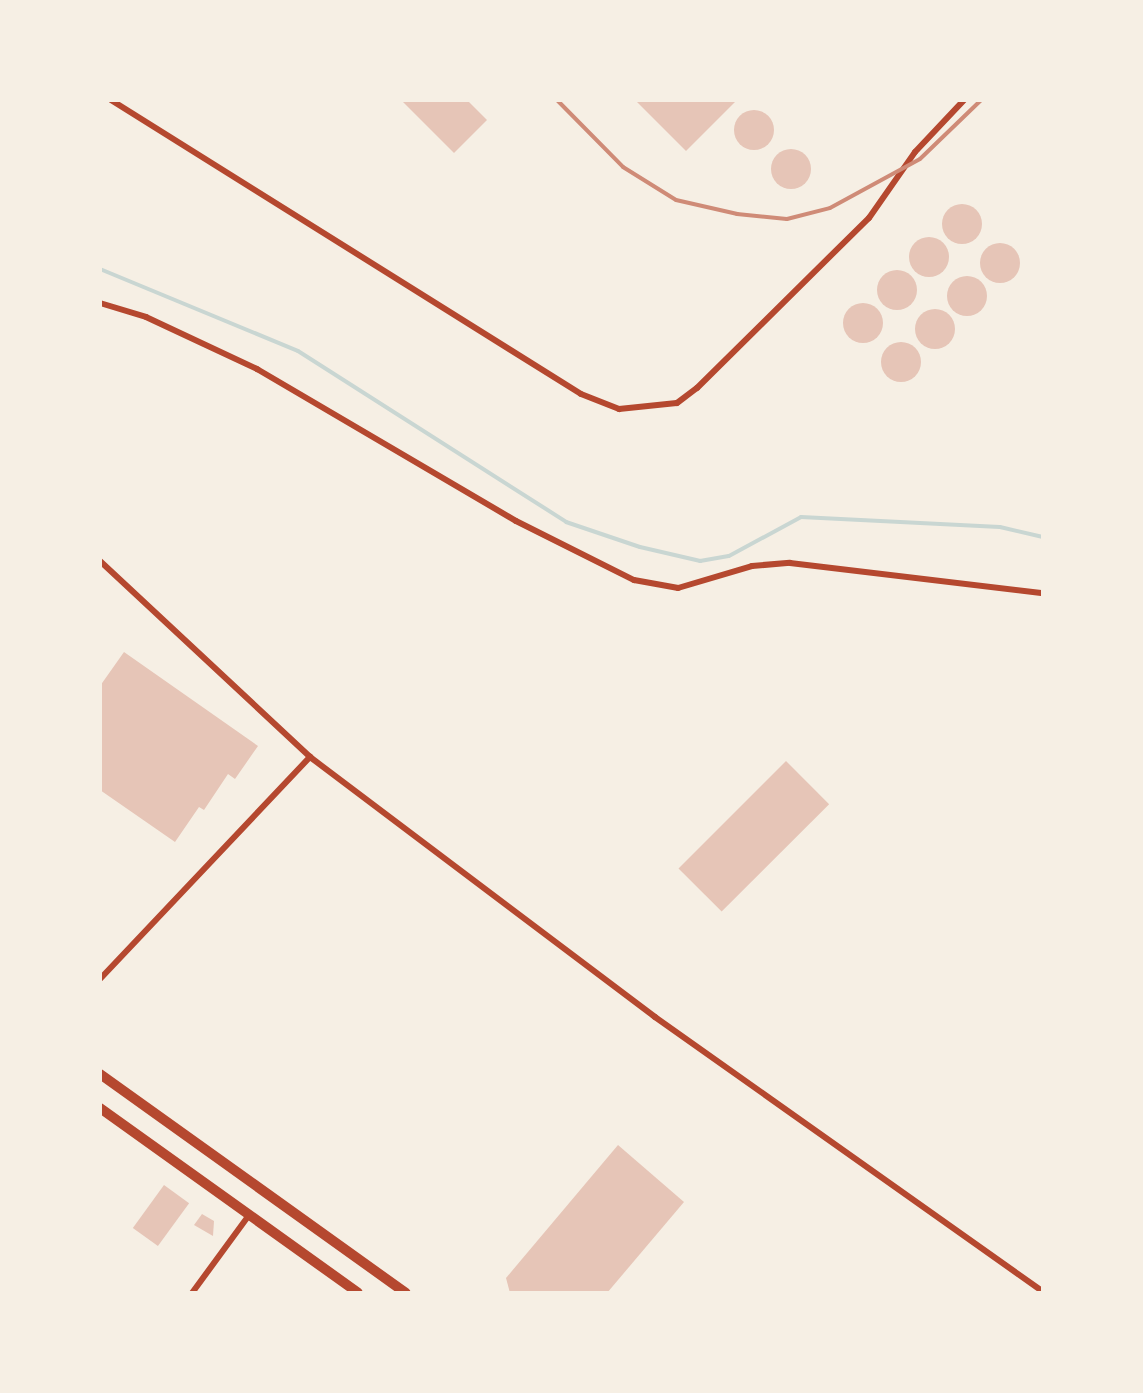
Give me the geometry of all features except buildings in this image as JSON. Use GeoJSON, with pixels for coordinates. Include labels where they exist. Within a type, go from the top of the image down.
{"type":"FeatureCollection","features":[{"type":"Feature","properties":{"kind":"highway"},"geometry":{"type":"LineString","coordinates":[[100,1074],[406,1293]]}},
{"type":"Feature","properties":{"kind":"highway"},"geometry":{"type":"LineString","coordinates":[[100,1108],[358,1293]]}},
{"type":"Feature","properties":{"kind":"street"},"geometry":{"type":"LineString","coordinates":[[111,100],[581,394],[619,409],[677,403],[697,388],[869,218],[915,152],[964,100]]}},
{"type":"Feature","properties":{"kind":"street"},"geometry":{"type":"LineString","coordinates":[[100,303],[146,317],[257,369],[516,521],[634,580],[678,588],[752,566],[790,563],[1043,593]]}},
{"type":"Feature","properties":{"kind":"street"},"geometry":{"type":"LineString","coordinates":[[100,561],[310,757],[655,1017],[1043,1292]]}},
{"type":"Feature","properties":{"kind":"street"},"geometry":{"type":"LineString","coordinates":[[100,979],[310,757]]}},
{"type":"Feature","properties":{"kind":"street"},"geometry":{"type":"LineString","coordinates":[[192,1293],[249,1215]]}},
{"type":"Feature","properties":{"kind":"waterway"},"geometry":{"type":"LineString","coordinates":[[100,269],[298,351],[566,522],[640,547],[700,561],[729,556],[801,517],[1000,527],[1043,537]]}},
{"type":"Feature","properties":{"kind":"railway"},"geometry":{"type":"LineString","coordinates":[[557,100],[623,167],[676,200],[737,214],[787,219],[830,208],[920,159],[981,100]]}}]}
